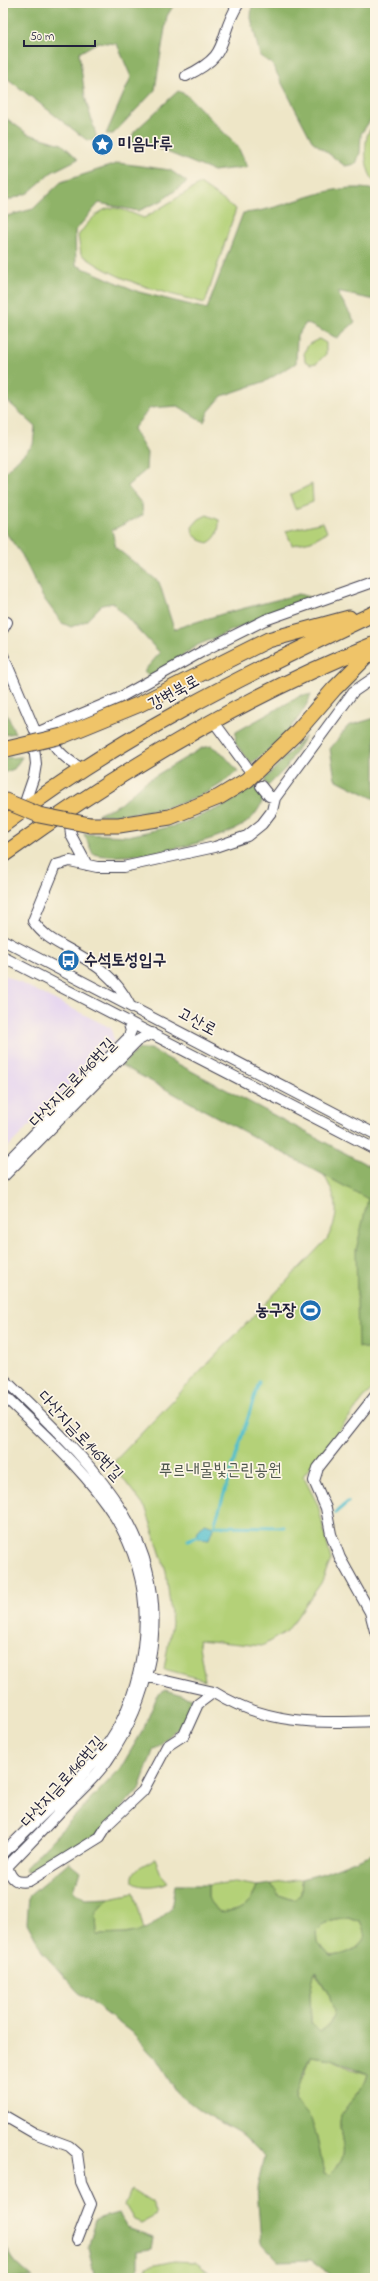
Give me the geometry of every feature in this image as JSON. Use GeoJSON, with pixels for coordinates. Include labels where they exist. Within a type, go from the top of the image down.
{"type":"FeatureCollection","features":[{"type":"Feature","properties":{"kind":"highway"},"geometry":{"type":"LineString","coordinates":[[5,749],[62,736],[140,704],[268,640],[375,612]]}},
{"type":"Feature","properties":{"kind":"highway","name":"강변북로"},"geometry":{"type":"LineString","coordinates":[[3,825],[84,770],[192,704],[264,666],[375,612]]}},
{"type":"Feature","properties":{"kind":"highway"},"geometry":{"type":"LineString","coordinates":[[3,855],[68,810],[214,722],[331,661],[375,644]]}},
{"type":"Feature","properties":{"kind":"highway"},"geometry":{"type":"LineString","coordinates":[[3,800],[40,814],[90,825],[119,825],[170,817],[219,797],[247,780],[290,739],[334,689],[375,648]]}},
{"type":"Feature","properties":{"kind":"street"},"geometry":{"type":"LineString","coordinates":[[186,76],[208,65],[217,56],[239,3]]}},
{"type":"Feature","properties":{"kind":"street"},"geometry":{"type":"LineString","coordinates":[[22,811],[34,776],[36,764],[34,747],[40,731],[120,698],[205,650],[265,620],[375,581]]}},
{"type":"Feature","properties":{"kind":"street"},"geometry":{"type":"LineString","coordinates":[[3,655],[40,731],[59,753],[84,770]]}},
{"type":"Feature","properties":{"kind":"street"},"geometry":{"type":"LineString","coordinates":[[129,1004],[120,986],[104,972],[41,934],[34,922],[56,865],[70,861],[87,865],[123,867],[215,847],[247,836],[262,824],[272,811],[275,798],[353,692],[375,677]]}},
{"type":"Feature","properties":{"kind":"street"},"geometry":{"type":"LineString","coordinates":[[214,722],[247,768]]}},
{"type":"Feature","properties":{"kind":"street"},"geometry":{"type":"LineString","coordinates":[[261,786],[269,796],[275,798]]}},
{"type":"Feature","properties":{"kind":"street"},"geometry":{"type":"LineString","coordinates":[[68,810],[71,835],[87,865]]}},
{"type":"Feature","properties":{"kind":"street","name":"고산로"},"geometry":{"type":"LineString","coordinates":[[3,940],[129,1004],[375,1134]]}},
{"type":"Feature","properties":{"kind":"street","name":"고산로"},"geometry":{"type":"LineString","coordinates":[[3,957],[375,1150]]}},
{"type":"Feature","properties":{"kind":"street","name":"다산지금로146번길"},"geometry":{"type":"LineString","coordinates":[[3,1166],[128,1038],[131,1031],[128,1021]]}},
{"type":"Feature","properties":{"kind":"street","name":"다산지금로146번길"},"geometry":{"type":"LineString","coordinates":[[3,1177],[137,1040],[152,1033]]}},
{"type":"Feature","properties":{"kind":"street","name":"다산지금로146번길"},"geometry":{"type":"LineString","coordinates":[[3,1378],[82,1457],[115,1498],[130,1522],[142,1548],[150,1578],[154,1606],[154,1635],[130,1723],[106,1762],[5,1869]]}},
{"type":"Feature","properties":{"kind":"street","name":"다산지금로146번길"},"geometry":{"type":"LineString","coordinates":[[3,1395],[99,1492],[120,1523],[132,1548],[142,1579],[145,1605],[145,1634],[142,1675],[122,1719],[98,1756],[3,1854]]}},
{"type":"Feature","properties":{"kind":"street"},"geometry":{"type":"LineString","coordinates":[[375,1396],[318,1468],[314,1481],[326,1508],[331,1534],[340,1558],[370,1612],[375,1632]]}},
{"type":"Feature","properties":{"kind":"street"},"geometry":{"type":"LineString","coordinates":[[142,1675],[214,1692],[233,1704],[257,1712],[301,1721],[314,1723],[375,1721]]}},
{"type":"Feature","properties":{"kind":"street"},"geometry":{"type":"LineString","coordinates":[[5,1869],[10,1877],[20,1883],[29,1881],[100,1837],[108,1824],[143,1791],[167,1746],[184,1736],[198,1704],[214,1692]]}},
{"type":"Feature","properties":{"kind":"street"},"geometry":{"type":"LineString","coordinates":[[3,2115],[34,2134],[70,2146],[77,2153],[81,2182],[91,2204],[77,2240]]}},
{"type":"Feature","properties":{"kind":"shaded area"},"geometry":{"type":"Polygon","coordinates":[[[3,974],[111,1028],[114,1041],[3,1152],[3,974]]]}},
{"type":"Feature","properties":{"kind":"green space"},"geometry":{"type":"Polygon","coordinates":[[[3,3],[175,3],[167,16],[155,90],[113,134],[106,134],[131,77],[117,44],[98,42],[79,53],[85,96],[97,139],[88,141],[3,75],[3,3]]]}},
{"type":"Feature","properties":{"kind":"green space"},"geometry":{"type":"Polygon","coordinates":[[[252,3],[375,3],[375,113],[361,134],[360,153],[356,164],[345,166],[312,141],[272,64],[260,56],[251,18],[252,3]]]}},
{"type":"Feature","properties":{"kind":"green space"},"geometry":{"type":"Polygon","coordinates":[[[178,91],[187,95],[238,147],[247,167],[213,171],[150,145],[130,143],[134,132],[178,91]]]}},
{"type":"Feature","properties":{"kind":"green space"},"geometry":{"type":"Polygon","coordinates":[[[3,116],[28,134],[62,144],[78,159],[52,172],[28,193],[3,202],[3,116]]]}},
{"type":"Feature","properties":{"kind":"green space"},"geometry":{"type":"Polygon","coordinates":[[[375,123],[375,182],[367,167],[366,148],[367,136],[375,123]]]}},
{"type":"Feature","properties":{"kind":"green space"},"geometry":{"type":"Polygon","coordinates":[[[119,163],[170,170],[187,182],[161,201],[138,211],[99,203],[75,231],[76,265],[139,292],[207,309],[243,213],[260,211],[325,192],[341,189],[358,188],[375,190],[375,300],[337,292],[355,322],[337,338],[306,323],[297,336],[296,363],[266,381],[222,396],[209,411],[204,422],[178,406],[150,408],[133,429],[147,453],[146,470],[127,486],[142,504],[143,515],[112,530],[116,548],[159,582],[174,629],[222,614],[299,594],[310,597],[198,645],[150,677],[144,671],[160,653],[113,603],[102,605],[86,621],[71,627],[62,623],[42,596],[22,555],[3,529],[3,474],[33,445],[35,426],[3,397],[3,217],[33,209],[61,182],[119,163]]]}},
{"type":"Feature","properties":{"kind":"green space"},"geometry":{"type":"Polygon","coordinates":[[[200,184],[236,209],[205,303],[157,290],[125,279],[95,264],[81,254],[78,236],[88,223],[101,211],[115,208],[144,218],[200,184]]]}},
{"type":"Feature","properties":{"kind":"green space"},"geometry":{"type":"Polygon","coordinates":[[[319,339],[326,343],[326,354],[317,363],[311,364],[305,361],[304,352],[309,344],[319,339]]]}},
{"type":"Feature","properties":{"kind":"green space"},"geometry":{"type":"Polygon","coordinates":[[[312,484],[313,502],[295,509],[290,495],[312,484]]]}},
{"type":"Feature","properties":{"kind":"green space"},"geometry":{"type":"Polygon","coordinates":[[[207,515],[219,520],[217,533],[208,543],[200,540],[193,534],[192,527],[199,519],[207,515]]]}},
{"type":"Feature","properties":{"kind":"green space"},"geometry":{"type":"Polygon","coordinates":[[[323,522],[327,532],[311,541],[292,545],[286,531],[323,522]]]}},
{"type":"Feature","properties":{"kind":"green space"},"geometry":{"type":"Polygon","coordinates":[[[302,695],[311,695],[294,724],[278,742],[251,763],[235,743],[236,732],[302,695]]]}},
{"type":"Feature","properties":{"kind":"green space"},"geometry":{"type":"Polygon","coordinates":[[[3,705],[15,733],[3,735],[3,705]]]}},
{"type":"Feature","properties":{"kind":"green space"},"geometry":{"type":"Polygon","coordinates":[[[375,718],[375,799],[335,779],[330,749],[348,726],[375,718]]]}},
{"type":"Feature","properties":{"kind":"green space"},"geometry":{"type":"Polygon","coordinates":[[[305,736],[286,768],[268,786],[264,780],[305,736]]]}},
{"type":"Feature","properties":{"kind":"green space"},"geometry":{"type":"Polygon","coordinates":[[[211,746],[222,753],[238,771],[223,783],[186,802],[156,810],[127,814],[97,815],[120,804],[145,782],[202,748],[211,746]]]}},
{"type":"Feature","properties":{"kind":"green space"},"geometry":{"type":"Polygon","coordinates":[[[22,757],[14,769],[3,773],[3,758],[22,757]]]}},
{"type":"Feature","properties":{"kind":"green space"},"geometry":{"type":"Polygon","coordinates":[[[254,787],[263,799],[259,809],[249,821],[215,838],[194,844],[148,853],[126,856],[108,856],[93,854],[84,834],[128,836],[178,825],[224,806],[254,787]]]}},
{"type":"Feature","properties":{"kind":"green space"},"geometry":{"type":"Polygon","coordinates":[[[139,1049],[150,1049],[375,1169],[374,1350],[358,1347],[356,1250],[368,1199],[121,1065],[139,1049]]]}},
{"type":"Feature","properties":{"kind":"green space","name":"푸르내물빛근린공원"},"geometry":{"type":"Polygon","coordinates":[[[324,1175],[375,1202],[375,1342],[372,1365],[373,1387],[303,1476],[318,1505],[331,1560],[321,1583],[287,1631],[262,1646],[198,1640],[205,1680],[164,1669],[172,1623],[166,1571],[146,1509],[112,1464],[327,1239],[334,1222],[336,1207],[332,1192],[324,1175]]]}},
{"type":"Feature","properties":{"kind":"green space"},"geometry":{"type":"Polygon","coordinates":[[[165,1690],[192,1698],[184,1722],[153,1751],[139,1789],[99,1834],[39,1868],[27,1872],[25,1868],[120,1769],[143,1730],[158,1694],[165,1690]]]}},
{"type":"Feature","properties":{"kind":"green space"},"geometry":{"type":"Polygon","coordinates":[[[375,1853],[375,2278],[335,2278],[311,2260],[278,2261],[261,2243],[257,2188],[264,2156],[243,2135],[201,2111],[177,2093],[156,2059],[131,2032],[78,1992],[44,1954],[27,1923],[29,1896],[69,1862],[80,1871],[74,1891],[85,1899],[109,1898],[96,1912],[97,1935],[125,1934],[148,1929],[171,1909],[175,1885],[208,1885],[208,1898],[219,1912],[239,1909],[251,1899],[257,1886],[271,1884],[279,1895],[294,1900],[301,1894],[302,1879],[324,1873],[375,1853]],[[349,1918],[326,1922],[316,1932],[317,1942],[330,1956],[351,1951],[363,1940],[366,1935],[360,1922],[349,1918]],[[315,1971],[310,1993],[311,2023],[320,2032],[329,2025],[334,2012],[329,1995],[315,1971]],[[311,2056],[295,2099],[311,2119],[317,2137],[324,2173],[329,2175],[340,2163],[343,2155],[340,2124],[343,2112],[363,2086],[368,2074],[332,2059],[311,2056]]]}},
{"type":"Feature","properties":{"kind":"green space"},"geometry":{"type":"Polygon","coordinates":[[[155,1858],[161,1874],[168,1882],[155,1886],[141,1886],[133,1882],[134,1873],[136,1870],[155,1858]]]}},
{"type":"Feature","properties":{"kind":"green space"},"geometry":{"type":"Polygon","coordinates":[[[302,1879],[301,1894],[294,1900],[279,1895],[271,1884],[302,1879]]]}},
{"type":"Feature","properties":{"kind":"green space"},"geometry":{"type":"Polygon","coordinates":[[[235,1882],[257,1886],[251,1899],[239,1909],[219,1912],[208,1898],[208,1885],[235,1882]]]}},
{"type":"Feature","properties":{"kind":"green space"},"geometry":{"type":"Polygon","coordinates":[[[134,1893],[144,1930],[125,1934],[97,1935],[96,1912],[109,1898],[134,1893]]]}},
{"type":"Feature","properties":{"kind":"green space"},"geometry":{"type":"Polygon","coordinates":[[[349,1918],[360,1922],[366,1935],[363,1940],[351,1951],[330,1956],[317,1942],[316,1932],[326,1922],[349,1918]]]}},
{"type":"Feature","properties":{"kind":"green space"},"geometry":{"type":"Polygon","coordinates":[[[314,1971],[329,1995],[335,2012],[329,2025],[320,2032],[311,2023],[310,1993],[314,1971]]]}},
{"type":"Feature","properties":{"kind":"green space"},"geometry":{"type":"Polygon","coordinates":[[[311,2056],[332,2059],[351,2069],[368,2074],[363,2086],[343,2112],[340,2124],[343,2155],[340,2163],[329,2175],[324,2173],[317,2137],[295,2099],[297,2086],[305,2074],[311,2056]]]}},
{"type":"Feature","properties":{"kind":"green space"},"geometry":{"type":"Polygon","coordinates":[[[131,2190],[152,2203],[157,2215],[142,2223],[134,2220],[125,2205],[131,2190]]]}},
{"type":"Feature","properties":{"kind":"green space"},"geometry":{"type":"Polygon","coordinates":[[[118,2213],[127,2228],[153,2237],[151,2249],[138,2251],[138,2278],[95,2278],[88,2248],[96,2219],[118,2213]]]}},
{"type":"Feature","properties":{"kind":"green space"},"geometry":{"type":"Polygon","coordinates":[[[3,2241],[16,2263],[33,2278],[3,2278],[3,2241]]]}},
{"type":"Feature","properties":{"kind":"green space"},"geometry":{"type":"Polygon","coordinates":[[[174,2261],[195,2262],[210,2273],[208,2278],[147,2278],[146,2267],[174,2261]]]}},
{"type":"Feature","properties":{"kind":"water"},"geometry":{"type":"Polygon","coordinates":[[[205,1523],[214,1526],[209,1539],[199,1538],[197,1532],[205,1523]]]}},
{"type":"Feature","properties":{"kind":"waterway"},"geometry":{"type":"LineString","coordinates":[[259,1382],[214,1526],[284,1527]]}},
{"type":"Feature","properties":{"kind":"waterway"},"geometry":{"type":"LineString","coordinates":[[335,1513],[348,1502]]}},
{"type":"Feature","properties":{"kind":"waterway"},"geometry":{"type":"LineString","coordinates":[[188,1540],[198,1536]]}},
{"type":"Feature","properties":{"kind":"place","name":"미음나루"},"geometry":{"type":"Point","coordinates":[103,144]}},
{"type":"Feature","properties":{"kind":"place","name":"수석토성입구"},"geometry":{"type":"Point","coordinates":[68,960]}},
{"type":"Feature","properties":{"kind":"place","name":"농구장"},"geometry":{"type":"Point","coordinates":[311,1310]}}]}
